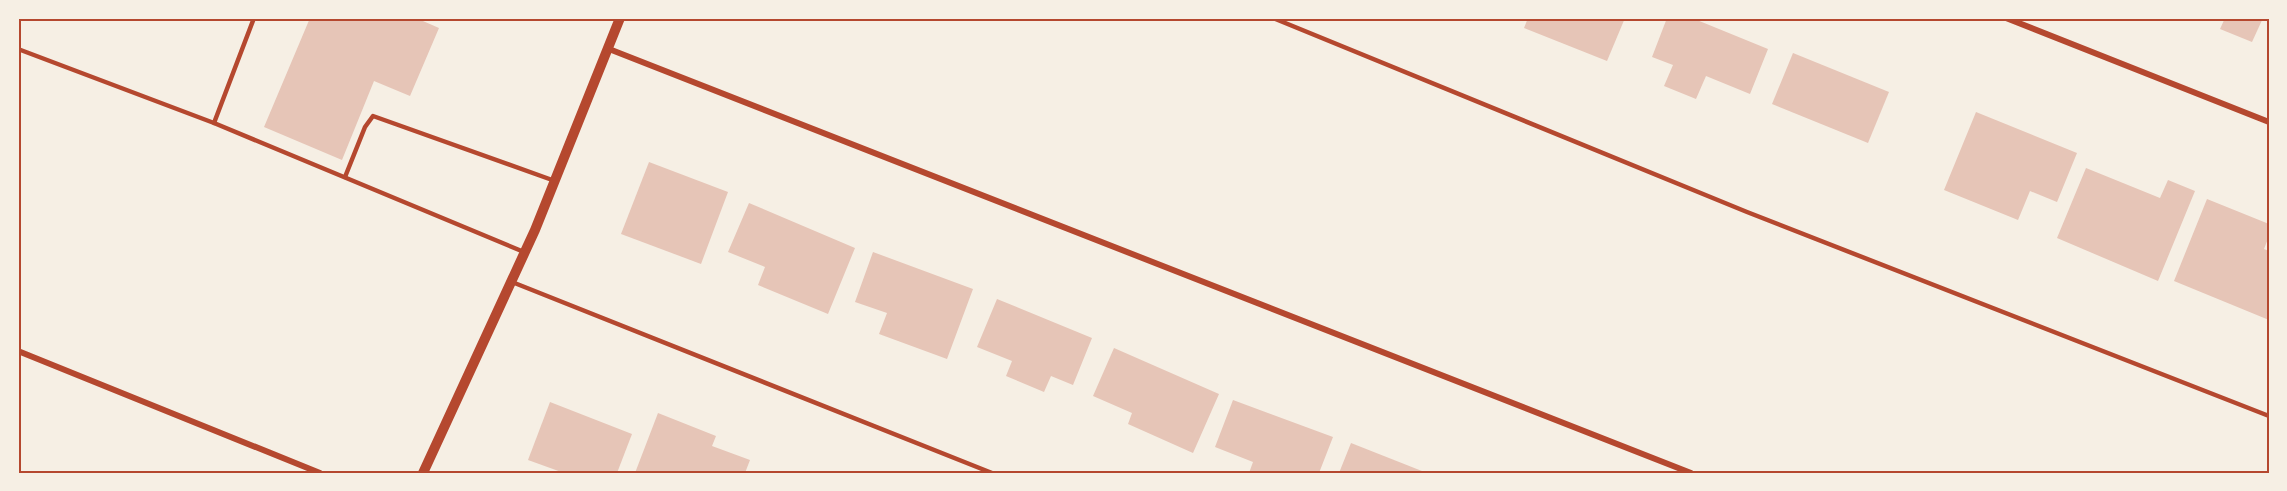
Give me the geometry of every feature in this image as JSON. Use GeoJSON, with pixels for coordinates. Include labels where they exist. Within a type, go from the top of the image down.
{"type":"FeatureCollection","features":[{"type":"Feature","properties":{"kind":"street"},"geometry":{"type":"LineString","coordinates":[[423,473],[555,181],[620,18]]}},
{"type":"Feature","properties":{"kind":"street"},"geometry":{"type":"LineString","coordinates":[[2006,18],[2269,122]]}},
{"type":"Feature","properties":{"kind":"street"},"geometry":{"type":"LineString","coordinates":[[609,49],[1691,473]]}},
{"type":"Feature","properties":{"kind":"street"},"geometry":{"type":"LineString","coordinates":[[18,351],[320,473]]}},
{"type":"Feature","properties":{"kind":"lane"},"geometry":{"type":"LineString","coordinates":[[214,123],[254,18]]}},
{"type":"Feature","properties":{"kind":"lane"},"geometry":{"type":"LineString","coordinates":[[1273,18],[1736,207],[2269,416]]}},
{"type":"Feature","properties":{"kind":"lane"},"geometry":{"type":"LineString","coordinates":[[18,49],[214,123],[524,252]]}},
{"type":"Feature","properties":{"kind":"lane"},"geometry":{"type":"LineString","coordinates":[[345,177],[365,127],[373,116],[555,181]]}},
{"type":"Feature","properties":{"kind":"lane"},"geometry":{"type":"LineString","coordinates":[[511,281],[992,473]]}},
{"type":"Feature","properties":{"kind":"building"},"geometry":{"type":"Polygon","coordinates":[[[310,18],[416,18],[439,28],[410,96],[374,81],[342,160],[264,127],[310,18]]]}},
{"type":"Feature","properties":{"kind":"building"},"geometry":{"type":"Polygon","coordinates":[[[1528,18],[1625,18],[1607,61],[1524,28],[1528,18]]]}},
{"type":"Feature","properties":{"kind":"building"},"geometry":{"type":"Polygon","coordinates":[[[1667,18],[1692,18],[1768,49],[1750,94],[1706,76],[1696,99],[1664,86],[1673,65],[1652,57],[1667,18]]]}},
{"type":"Feature","properties":{"kind":"building"},"geometry":{"type":"Polygon","coordinates":[[[2225,18],[2263,18],[2252,42],[2220,29],[2225,18]]]}},
{"type":"Feature","properties":{"kind":"building"},"geometry":{"type":"Polygon","coordinates":[[[1793,53],[1889,92],[1868,143],[1772,104],[1793,53]]]}},
{"type":"Feature","properties":{"kind":"building"},"geometry":{"type":"Polygon","coordinates":[[[1976,112],[2077,153],[2057,202],[2030,191],[2018,220],[1944,190],[1976,112]]]}},
{"type":"Feature","properties":{"kind":"building"},"geometry":{"type":"Polygon","coordinates":[[[649,162],[728,192],[701,264],[621,234],[649,162]]]}},
{"type":"Feature","properties":{"kind":"building"},"geometry":{"type":"Polygon","coordinates":[[[2086,168],[2160,198],[2168,180],[2195,191],[2158,281],[2057,238],[2086,168]]]}},
{"type":"Feature","properties":{"kind":"building"},"geometry":{"type":"Polygon","coordinates":[[[2207,199],[2269,224],[2269,236],[2264,249],[2269,251],[2269,320],[2174,281],[2207,199]]]}},
{"type":"Feature","properties":{"kind":"building"},"geometry":{"type":"Polygon","coordinates":[[[749,203],[855,248],[828,314],[758,285],[765,267],[728,252],[749,203]]]}},
{"type":"Feature","properties":{"kind":"building"},"geometry":{"type":"Polygon","coordinates":[[[873,252],[973,289],[947,359],[879,334],[887,313],[855,302],[873,252]]]}},
{"type":"Feature","properties":{"kind":"building"},"geometry":{"type":"Polygon","coordinates":[[[997,299],[1092,338],[1073,385],[1051,376],[1044,392],[1006,376],[1012,361],[977,347],[997,299]]]}},
{"type":"Feature","properties":{"kind":"building"},"geometry":{"type":"Polygon","coordinates":[[[1114,348],[1219,394],[1193,453],[1128,424],[1132,413],[1093,396],[1114,348]]]}},
{"type":"Feature","properties":{"kind":"building"},"geometry":{"type":"Polygon","coordinates":[[[1233,400],[1333,437],[1319,473],[1249,473],[1253,462],[1215,447],[1233,400]]]}},
{"type":"Feature","properties":{"kind":"building"},"geometry":{"type":"Polygon","coordinates":[[[550,402],[632,434],[617,473],[564,473],[528,460],[550,402]]]}},
{"type":"Feature","properties":{"kind":"building"},"geometry":{"type":"Polygon","coordinates":[[[658,413],[716,436],[712,446],[750,460],[745,473],[635,473],[658,413]]]}},
{"type":"Feature","properties":{"kind":"building"},"geometry":{"type":"Polygon","coordinates":[[[1351,443],[1427,473],[1339,473],[1351,443]]]}}]}
